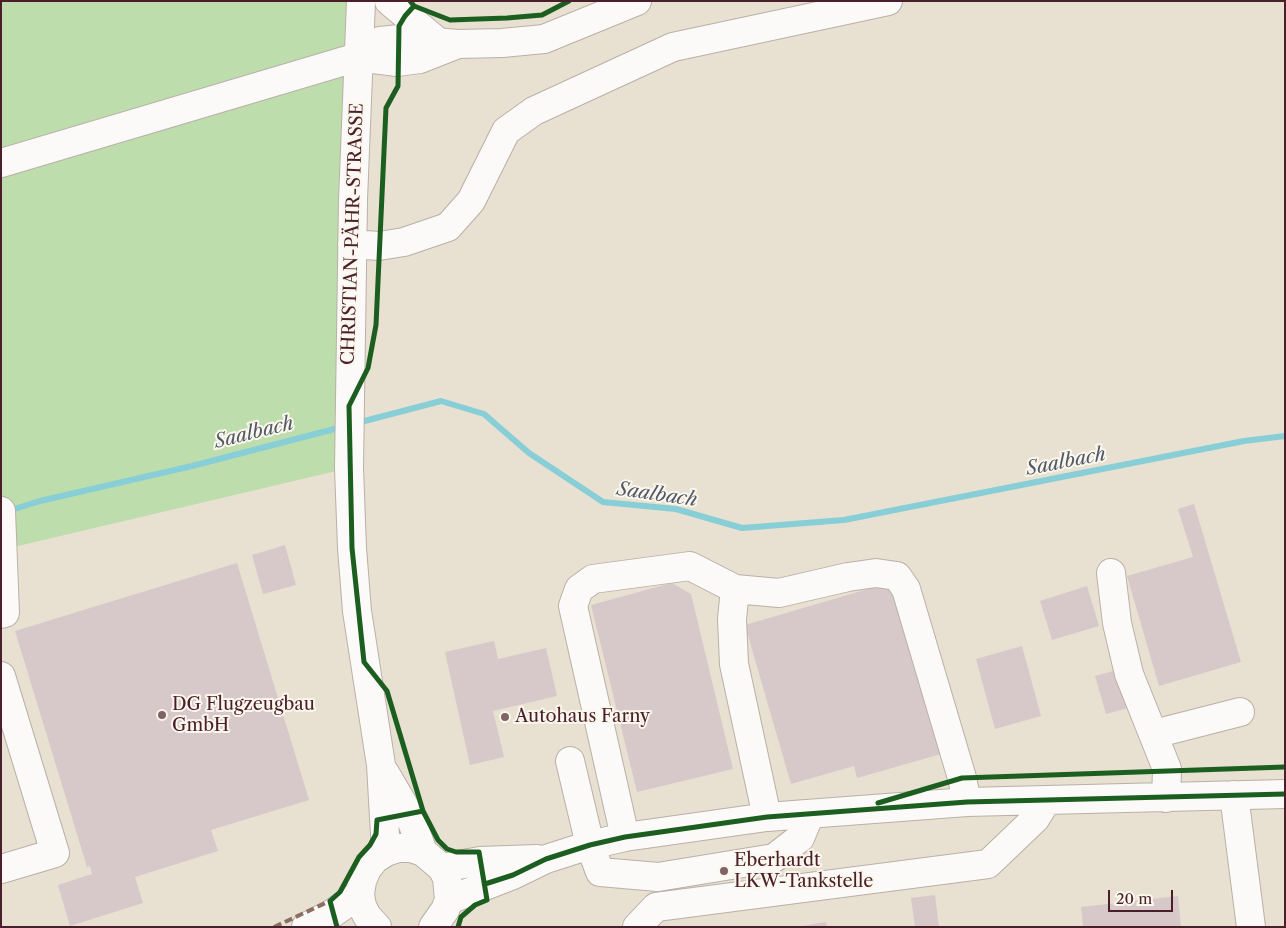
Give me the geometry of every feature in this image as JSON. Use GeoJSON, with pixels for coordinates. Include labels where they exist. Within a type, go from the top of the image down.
{"type":"FeatureCollection","features":[{"type":"Feature","properties":{"kind":"street","name":"CHRISTIAN-PÄHR-STRASSE"},"geometry":{"type":"LineString","coordinates":[[361,1],[352,244],[349,406],[352,548],[358,611],[381,765],[386,852]]}},
{"type":"Feature","properties":{"kind":"street"},"geometry":{"type":"LineString","coordinates":[[389,1],[448,43]]}},
{"type":"Feature","properties":{"kind":"street"},"geometry":{"type":"LineString","coordinates":[[1,163],[358,57],[367,47],[380,41],[399,39],[448,43],[544,39],[637,1]]}},
{"type":"Feature","properties":{"kind":"street"},"geometry":{"type":"LineString","coordinates":[[352,244],[379,246],[404,242],[448,226],[471,201],[506,131],[534,112],[673,46],[879,5],[888,1]]}},
{"type":"Feature","properties":{"kind":"street"},"geometry":{"type":"LineString","coordinates":[[1,511],[5,613],[1,614]]}},
{"type":"Feature","properties":{"kind":"street"},"geometry":{"type":"LineString","coordinates":[[625,837],[573,606],[579,589],[593,579],[690,566],[735,589],[779,593],[857,576],[876,574],[897,576],[906,589],[962,778],[967,802]]}},
{"type":"Feature","properties":{"kind":"street"},"geometry":{"type":"LineString","coordinates":[[1111,573],[1117,623],[1129,674],[1167,769],[1166,798]]}},
{"type":"Feature","properties":{"kind":"street"},"geometry":{"type":"LineString","coordinates":[[735,589],[732,620],[734,664],[767,817]]}},
{"type":"Feature","properties":{"kind":"street"},"geometry":{"type":"LineString","coordinates":[[1,676],[55,853],[1,869]]}},
{"type":"Feature","properties":{"kind":"street"},"geometry":{"type":"LineString","coordinates":[[1154,734],[1240,712]]}},
{"type":"Feature","properties":{"kind":"street"},"geometry":{"type":"LineString","coordinates":[[570,761],[590,845],[600,872],[658,877],[774,858],[800,838],[810,814]]}},
{"type":"Feature","properties":{"kind":"street","name":"CHRISTIAN-PÄHR-STRASSE"},"geometry":{"type":"LineString","coordinates":[[381,765],[449,889],[448,900]]}},
{"type":"Feature","properties":{"kind":"street"},"geometry":{"type":"LineString","coordinates":[[433,927],[445,910],[448,900],[512,875],[546,859],[590,845],[625,837],[767,817],[967,802],[1285,794]]}},
{"type":"Feature","properties":{"kind":"street"},"geometry":{"type":"LineString","coordinates":[[1234,795],[1251,927]]}},
{"type":"Feature","properties":{"kind":"street"},"geometry":{"type":"LineString","coordinates":[[637,927],[656,907],[988,864],[1035,819],[1047,800]]}},
{"type":"Feature","properties":{"kind":"street"},"geometry":{"type":"LineString","coordinates":[[373,926],[367,916],[360,894],[366,869],[375,859],[386,852],[398,848],[411,848],[433,860],[546,859]]}},
{"type":"Feature","properties":{"kind":"street"},"geometry":{"type":"LineString","coordinates":[[306,927],[333,913],[360,894]]}},
{"type":"Feature","properties":{"kind":"green space"},"geometry":{"type":"Polygon","coordinates":[[[1,1],[352,1],[349,468],[1,550],[1,1]]]}},
{"type":"Feature","properties":{"kind":"building"},"geometry":{"type":"Polygon","coordinates":[[[1194,504],[1241,662],[1159,686],[1127,576],[1193,557],[1178,509],[1194,504]]]}},
{"type":"Feature","properties":{"kind":"building"},"geometry":{"type":"Polygon","coordinates":[[[285,545],[296,585],[263,594],[252,555],[285,545]]]}},
{"type":"Feature","properties":{"kind":"building","name":"DG Flugzeugbau GmbH"},"geometry":{"type":"Polygon","coordinates":[[[237,563],[309,800],[211,830],[218,851],[135,877],[143,903],[70,926],[58,885],[92,874],[90,866],[87,867],[15,631],[237,563]]]}},
{"type":"Feature","properties":{"kind":"building"},"geometry":{"type":"Polygon","coordinates":[[[892,582],[941,754],[857,778],[854,766],[791,784],[745,625],[892,582]]]}},
{"type":"Feature","properties":{"kind":"building"},"geometry":{"type":"Polygon","coordinates":[[[672,583],[691,594],[733,769],[637,792],[591,605],[672,583]]]}},
{"type":"Feature","properties":{"kind":"building"},"geometry":{"type":"Polygon","coordinates":[[[1087,586],[1099,626],[1052,640],[1040,601],[1087,586]]]}},
{"type":"Feature","properties":{"kind":"building"},"geometry":{"type":"Polygon","coordinates":[[[494,641],[498,659],[546,648],[557,696],[493,711],[504,757],[470,765],[445,652],[494,641]]]}},
{"type":"Feature","properties":{"kind":"building"},"geometry":{"type":"Polygon","coordinates":[[[1022,646],[1041,716],[995,729],[976,659],[1022,646]]]}},
{"type":"Feature","properties":{"kind":"building"},"geometry":{"type":"Polygon","coordinates":[[[1117,670],[1128,708],[1106,714],[1095,676],[1117,670]]]}},
{"type":"Feature","properties":{"kind":"building"},"geometry":{"type":"Polygon","coordinates":[[[935,895],[939,927],[915,927],[911,898],[935,895]]]}},
{"type":"Feature","properties":{"kind":"building"},"geometry":{"type":"Polygon","coordinates":[[[1178,896],[1181,927],[1083,927],[1081,907],[1178,896]]]}},
{"type":"Feature","properties":{"kind":"building"},"geometry":{"type":"Polygon","coordinates":[[[826,922],[827,927],[802,927],[802,926],[826,922]]]}},
{"type":"Feature","properties":{"kind":"waterway","name":"Saalbach"},"geometry":{"type":"LineString","coordinates":[[357,423],[441,401],[484,414],[529,453],[603,502],[676,509],[742,528],[844,520],[1244,441],[1285,436]]}},
{"type":"Feature","properties":{"kind":"waterway","name":"Saalbach"},"geometry":{"type":"LineString","coordinates":[[8,511],[40,501],[192,466],[342,427]]}},
{"type":"Feature","properties":{"kind":"marked path"},"geometry":{"type":"LineString","coordinates":[[274,927],[330,901]]}},
{"type":"Feature","properties":{"kind":"cycle path"},"geometry":{"type":"LineString","coordinates":[[410,1],[414,6],[399,26],[398,86],[386,108],[376,325],[368,368],[349,406],[352,548],[364,662],[387,691],[423,811],[438,840],[447,849],[456,852],[479,852],[487,900],[475,905],[461,917],[458,927]]}},
{"type":"Feature","properties":{"kind":"cycle path"},"geometry":{"type":"LineString","coordinates":[[414,6],[450,20],[542,15],[569,1]]}},
{"type":"Feature","properties":{"kind":"cycle path"},"geometry":{"type":"LineString","coordinates":[[878,803],[962,778],[1285,767]]}},
{"type":"Feature","properties":{"kind":"cycle path"},"geometry":{"type":"LineString","coordinates":[[485,884],[513,875],[546,859],[590,845],[625,837],[767,817],[967,802],[1285,794]]}},
{"type":"Feature","properties":{"kind":"cycle path"},"geometry":{"type":"LineString","coordinates":[[337,927],[330,901],[340,892],[359,857],[370,845],[376,834],[377,820],[423,811]]}},
{"type":"Feature","properties":{"kind":"place","name":"DG Flugzeugbau GmbH"},"geometry":{"type":"Point","coordinates":[162,715]}},
{"type":"Feature","properties":{"kind":"place","name":"Autohaus Farny"},"geometry":{"type":"Point","coordinates":[505,717]}},
{"type":"Feature","properties":{"kind":"place","name":"Eberhardt LKW-Tankstelle"},"geometry":{"type":"Point","coordinates":[724,871]}}]}
